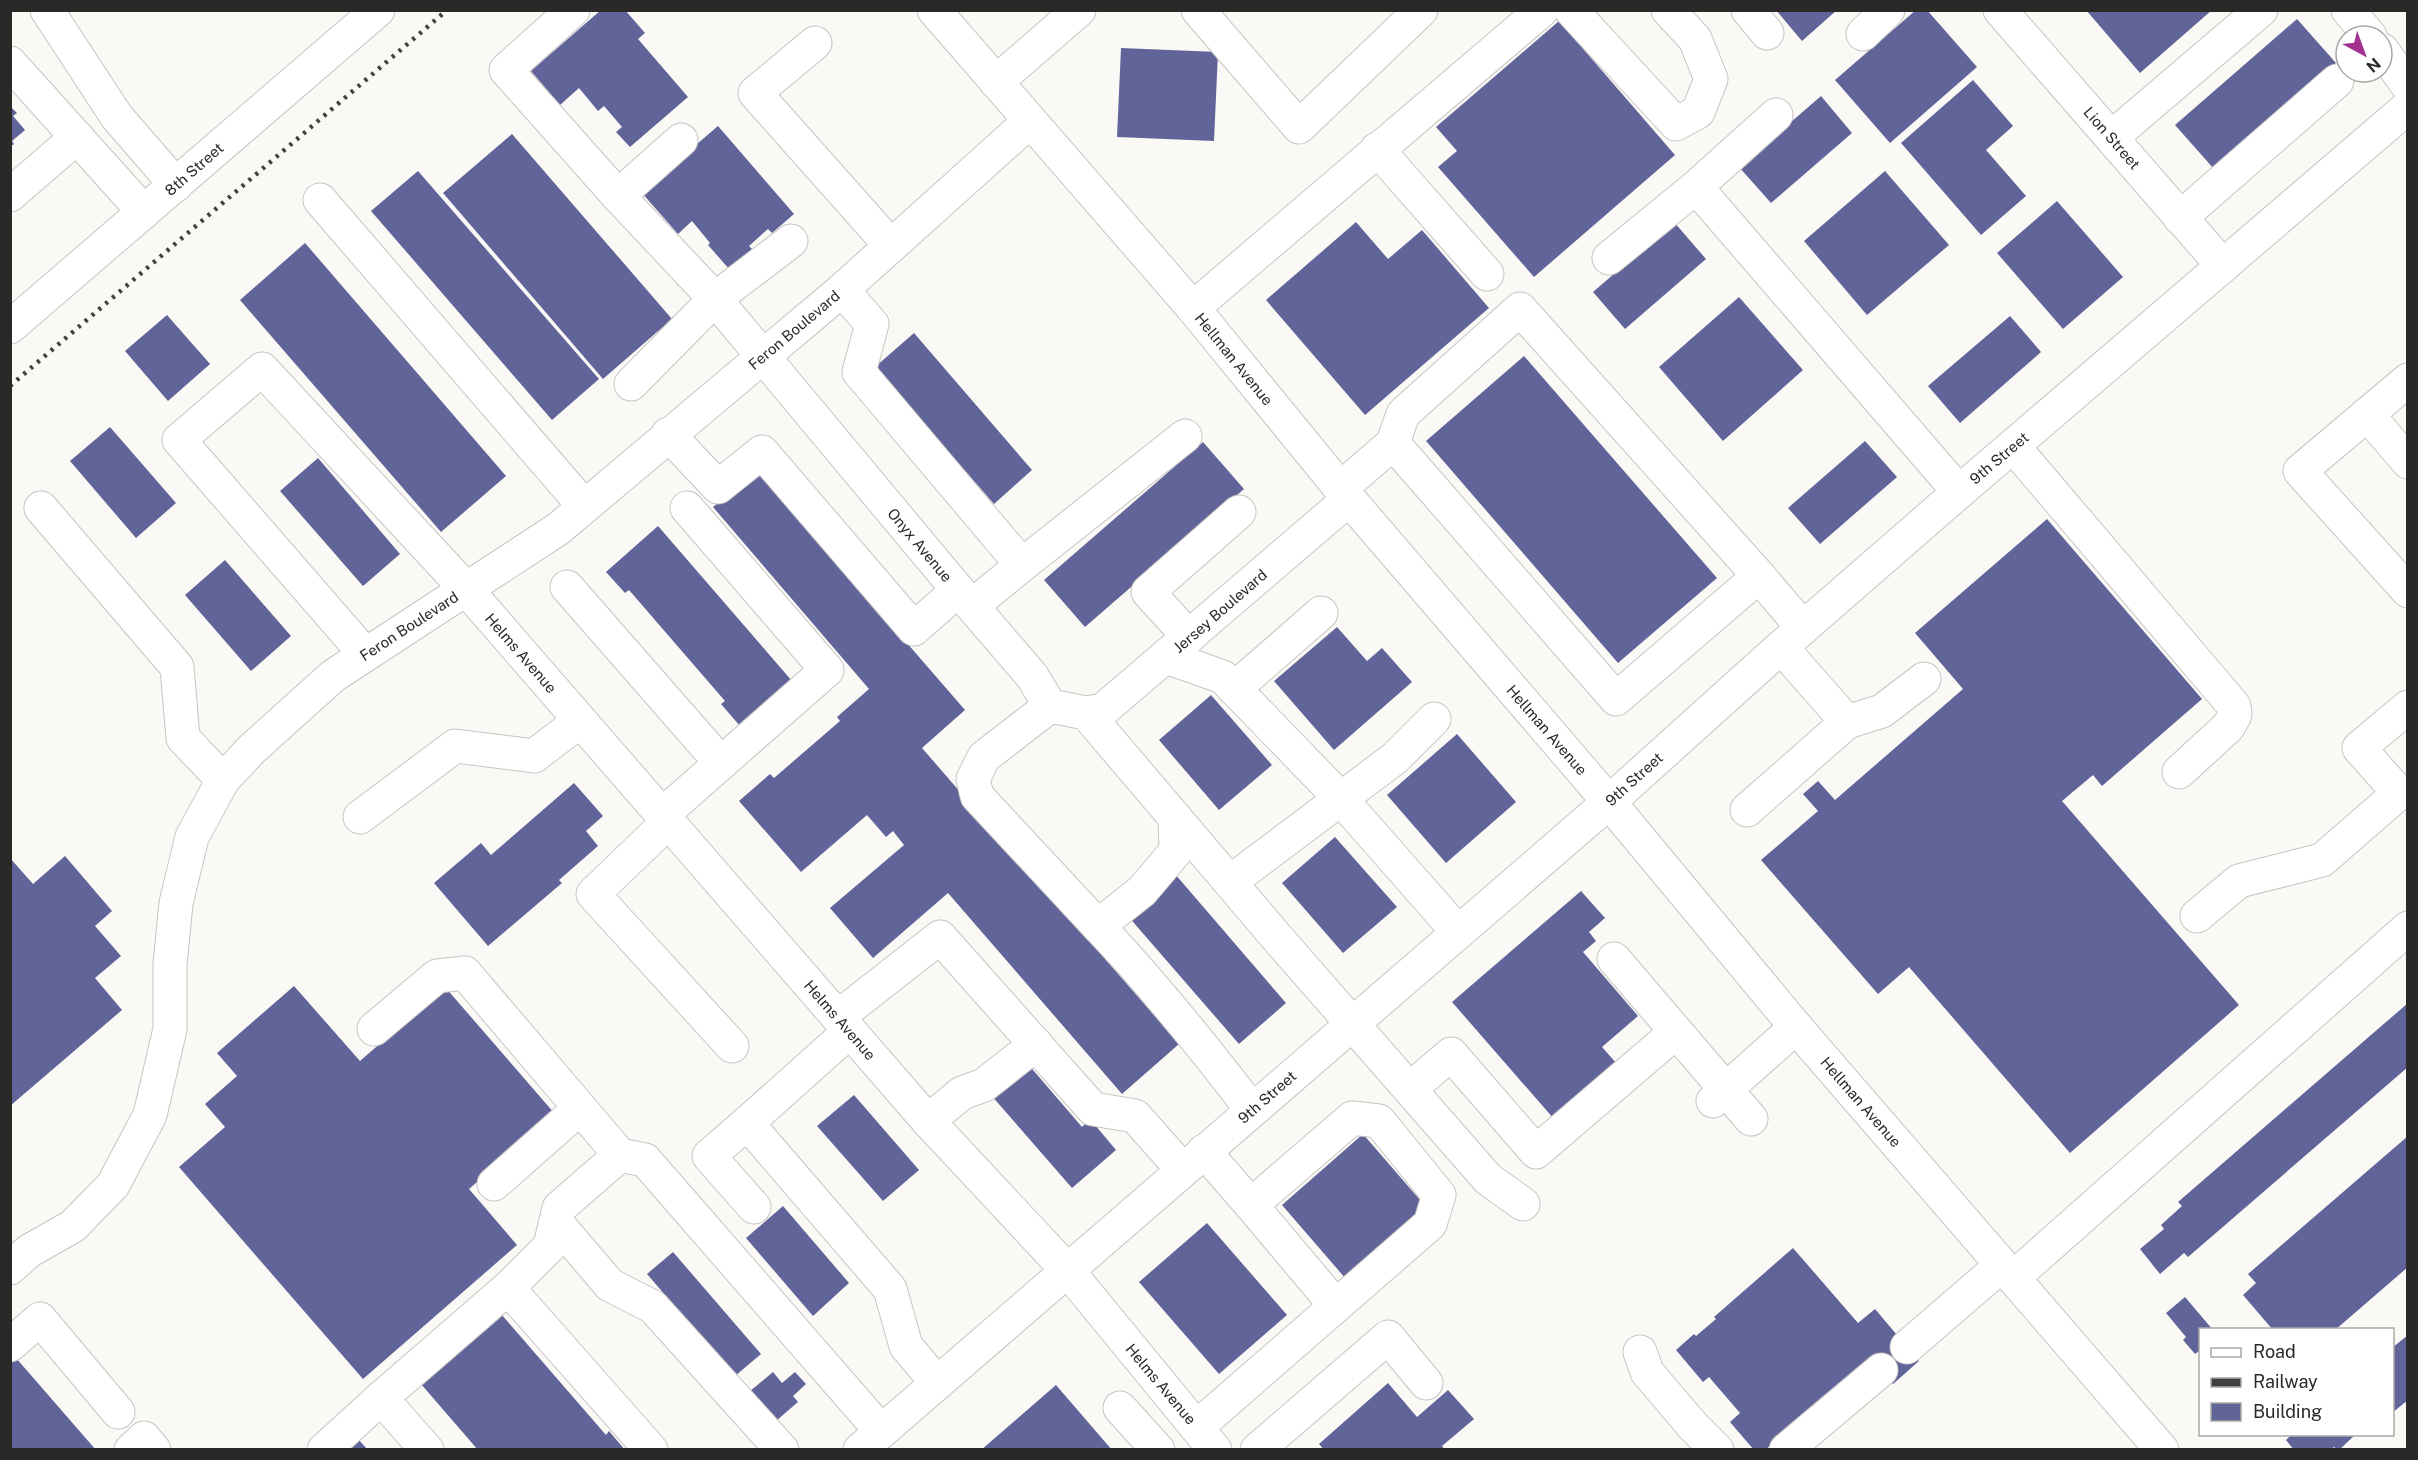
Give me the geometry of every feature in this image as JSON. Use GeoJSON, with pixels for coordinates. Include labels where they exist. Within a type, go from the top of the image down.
{"type":"FeatureCollection","features":[{"type":"Feature","properties":{"kind":"street"},"geometry":{"type":"LineString","coordinates":[[47,10],[117,117],[176,185]]}},
{"type":"Feature","properties":{"kind":"street","name":"Onyx Avenue"},"geometry":{"type":"LineString","coordinates":[[573,10],[506,70],[618,196],[715,299],[1032,676],[1050,706]]}},
{"type":"Feature","properties":{"kind":"street","name":"Hellman Avenue"},"geometry":{"type":"LineString","coordinates":[[934,10],[1193,308],[1344,494],[1609,802],[1796,1027],[2162,1449]]}},
{"type":"Feature","properties":{"kind":"street"},"geometry":{"type":"LineString","coordinates":[[996,82],[1079,10]]}},
{"type":"Feature","properties":{"kind":"street"},"geometry":{"type":"LineString","coordinates":[[1198,10],[1299,127],[1421,10]]}},
{"type":"Feature","properties":{"kind":"street"},"geometry":{"type":"LineString","coordinates":[[1193,308],[1542,10]]}},
{"type":"Feature","properties":{"kind":"street"},"geometry":{"type":"LineString","coordinates":[[1571,10],[1676,124],[1698,112],[1711,79],[1695,39],[1668,10]]}},
{"type":"Feature","properties":{"kind":"street"},"geometry":{"type":"LineString","coordinates":[[1863,34],[1888,10]]}},
{"type":"Feature","properties":{"kind":"street","name":"Lion Street"},"geometry":{"type":"LineString","coordinates":[[2000,10],[2223,267]]}},
{"type":"Feature","properties":{"kind":"street"},"geometry":{"type":"LineString","coordinates":[[2112,137],[2261,10]]}},
{"type":"Feature","properties":{"kind":"street"},"geometry":{"type":"LineString","coordinates":[[2348,10],[2360,24]]}},
{"type":"Feature","properties":{"kind":"street","name":"8th Street"},"geometry":{"type":"LineString","coordinates":[[10,327],[176,185],[371,13]]}},
{"type":"Feature","properties":{"kind":"street"},"geometry":{"type":"LineString","coordinates":[[815,43],[755,93],[891,246]]}},
{"type":"Feature","properties":{"kind":"street"},"geometry":{"type":"LineString","coordinates":[[10,63],[144,212]]}},
{"type":"Feature","properties":{"kind":"street"},"geometry":{"type":"LineString","coordinates":[[2394,67],[2408,86]]}},
{"type":"Feature","properties":{"kind":"street"},"geometry":{"type":"LineString","coordinates":[[2180,218],[2334,84]]}},
{"type":"Feature","properties":{"kind":"street","name":"9th Street"},"geometry":{"type":"LineString","coordinates":[[871,1440],[1609,802],[1792,637],[1959,492],[2408,107]]}},
{"type":"Feature","properties":{"kind":"street"},"geometry":{"type":"LineString","coordinates":[[1609,258],[1696,187],[1776,115]]}},
{"type":"Feature","properties":{"kind":"street","name":"Feron Boulevard"},"geometry":{"type":"LineString","coordinates":[[11,1265],[29,1251],[73,1226],[113,1185],[150,1115],[170,1029],[170,964],[176,903],[192,837],[223,780],[252,749],[333,676],[558,529],[668,434],[763,358],[842,290],[1030,121]]}},
{"type":"Feature","properties":{"kind":"street"},"geometry":{"type":"LineString","coordinates":[[10,195],[77,137]]}},
{"type":"Feature","properties":{"kind":"street"},"geometry":{"type":"LineString","coordinates":[[618,196],[681,140]]}},
{"type":"Feature","properties":{"kind":"street"},"geometry":{"type":"LineString","coordinates":[[1377,149],[1487,274]]}},
{"type":"Feature","properties":{"kind":"street"},"geometry":{"type":"LineString","coordinates":[[1696,187],[1959,492]]}},
{"type":"Feature","properties":{"kind":"street"},"geometry":{"type":"LineString","coordinates":[[320,200],[584,506]]}},
{"type":"Feature","properties":{"kind":"street"},"geometry":{"type":"LineString","coordinates":[[631,384],[715,299],[791,241]]}},
{"type":"Feature","properties":{"kind":"street"},"geometry":{"type":"LineString","coordinates":[[842,290],[872,324],[859,372],[1022,565]]}},
{"type":"Feature","properties":{"kind":"street"},"geometry":{"type":"LineString","coordinates":[[1759,576],[1616,699],[1393,443],[1402,414],[1520,309],[1759,576],[1792,637],[1847,722]]}},
{"type":"Feature","properties":{"kind":"street","name":"Helms Avenue"},"geometry":{"type":"LineString","coordinates":[[365,654],[179,440],[262,369],[466,589],[928,1121],[1068,1271],[1207,1443]]}},
{"type":"Feature","properties":{"kind":"street"},"geometry":{"type":"LineString","coordinates":[[2408,380],[2300,471],[2408,591]]}},
{"type":"Feature","properties":{"kind":"street"},"geometry":{"type":"LineString","coordinates":[[2367,414],[2408,462]]}},
{"type":"Feature","properties":{"kind":"street"},"geometry":{"type":"LineString","coordinates":[[668,434],[718,488],[762,452],[914,630],[1022,565],[1185,436]]}},
{"type":"Feature","properties":{"kind":"street","name":"Jersey Boulevard"},"geometry":{"type":"LineString","coordinates":[[1086,713],[1103,710],[1178,647],[1344,494],[1393,443]]}},
{"type":"Feature","properties":{"kind":"street"},"geometry":{"type":"LineString","coordinates":[[2013,446],[2234,706],[2235,715],[2228,727],[2179,772]]}},
{"type":"Feature","properties":{"kind":"street"},"geometry":{"type":"LineString","coordinates":[[40,508],[177,667],[183,738],[223,780]]}},
{"type":"Feature","properties":{"kind":"street"},"geometry":{"type":"LineString","coordinates":[[687,508],[827,670],[721,763],[593,894],[732,1046]]}},
{"type":"Feature","properties":{"kind":"street"},"geometry":{"type":"LineString","coordinates":[[1239,512],[1148,592],[1178,647],[1223,677],[1234,688],[1341,799],[1458,932]]}},
{"type":"Feature","properties":{"kind":"street"},"geometry":{"type":"LineString","coordinates":[[567,587],[721,763]]}},
{"type":"Feature","properties":{"kind":"street"},"geometry":{"type":"LineString","coordinates":[[1234,688],[1321,613]]}},
{"type":"Feature","properties":{"kind":"street"},"geometry":{"type":"LineString","coordinates":[[1747,810],[1847,722],[1882,711],[1924,679]]}},
{"type":"Feature","properties":{"kind":"street"},"geometry":{"type":"LineString","coordinates":[[1252,1110],[1158,992],[977,796],[973,779],[984,757],[1050,706],[1086,713],[1488,1179],[1523,1204]]}},
{"type":"Feature","properties":{"kind":"street"},"geometry":{"type":"LineString","coordinates":[[2197,916],[2239,880],[2322,860],[2405,794],[2359,748],[2408,707]]}},
{"type":"Feature","properties":{"kind":"street"},"geometry":{"type":"LineString","coordinates":[[1230,882],[1395,758],[1434,719]]}},
{"type":"Feature","properties":{"kind":"street"},"geometry":{"type":"LineString","coordinates":[[360,817],[456,746],[534,756],[580,721]]}},
{"type":"Feature","properties":{"kind":"street"},"geometry":{"type":"LineString","coordinates":[[1098,926],[1142,891],[1176,850],[1175,817]]}},
{"type":"Feature","properties":{"kind":"street"},"geometry":{"type":"LineString","coordinates":[[1907,1347],[2008,1271],[2408,928]]}},
{"type":"Feature","properties":{"kind":"street"},"geometry":{"type":"LineString","coordinates":[[754,1208],[710,1156],[747,1123],[844,1024],[940,937],[1093,1109],[1135,1116],[1251,1205],[1336,1306]]}},
{"type":"Feature","properties":{"kind":"street"},"geometry":{"type":"LineString","coordinates":[[1614,959],[1676,1032],[1719,1095],[1751,1119]]}},
{"type":"Feature","properties":{"kind":"street"},"geometry":{"type":"LineString","coordinates":[[374,1029],[437,976],[465,973],[620,1155],[645,1160],[871,1440]]}},
{"type":"Feature","properties":{"kind":"street"},"geometry":{"type":"LineString","coordinates":[[1719,1095],[1796,1027]]}},
{"type":"Feature","properties":{"kind":"street"},"geometry":{"type":"LineString","coordinates":[[1410,1089],[1451,1054],[1536,1152],[1676,1032]]}},
{"type":"Feature","properties":{"kind":"street"},"geometry":{"type":"LineString","coordinates":[[928,1121],[962,1093],[984,1085],[1036,1044]]}},
{"type":"Feature","properties":{"kind":"street"},"geometry":{"type":"LineString","coordinates":[[494,1184],[579,1109]]}},
{"type":"Feature","properties":{"kind":"street"},"geometry":{"type":"LineString","coordinates":[[1207,1443],[1336,1306],[1430,1224],[1439,1195],[1378,1121],[1352,1118],[1251,1205]]}},
{"type":"Feature","properties":{"kind":"street"},"geometry":{"type":"LineString","coordinates":[[747,1123],[890,1289],[906,1346],[938,1383]]}},
{"type":"Feature","properties":{"kind":"street"},"geometry":{"type":"LineString","coordinates":[[324,1449],[508,1288],[550,1246],[559,1208],[620,1155]]}},
{"type":"Feature","properties":{"kind":"street"},"geometry":{"type":"LineString","coordinates":[[556,1222],[610,1285],[653,1307],[782,1449]]}},
{"type":"Feature","properties":{"kind":"street"},"geometry":{"type":"LineString","coordinates":[[508,1288],[651,1449]]}},
{"type":"Feature","properties":{"kind":"street"},"geometry":{"type":"LineString","coordinates":[[15,1331],[40,1319],[118,1412]]}},
{"type":"Feature","properties":{"kind":"street"},"geometry":{"type":"LineString","coordinates":[[1257,1449],[1388,1337],[1426,1383]]}},
{"type":"Feature","properties":{"kind":"street"},"geometry":{"type":"LineString","coordinates":[[1640,1352],[1647,1372],[1693,1426],[1717,1449]]}},
{"type":"Feature","properties":{"kind":"street"},"geometry":{"type":"LineString","coordinates":[[1786,1449],[1881,1370]]}},
{"type":"Feature","properties":{"kind":"street"},"geometry":{"type":"LineString","coordinates":[[381,1398],[427,1449]]}},
{"type":"Feature","properties":{"kind":"street"},"geometry":{"type":"LineString","coordinates":[[1120,1408],[1158,1449]]}},
{"type":"Feature","properties":{"kind":"street"},"geometry":{"type":"LineString","coordinates":[[131,1449],[144,1438],[153,1449]]}},
{"type":"Feature","properties":{"kind":"building"},"geometry":{"type":"Polygon","coordinates":[[[601,10],[625,10],[645,33],[638,39],[688,97],[630,147],[616,132],[622,127],[604,106],[598,111],[579,88],[560,105],[531,71],[601,10]]]}},
{"type":"Feature","properties":{"kind":"building"},"geometry":{"type":"Polygon","coordinates":[[[1776,10],[1837,10],[1802,41],[1776,10]]]}},
{"type":"Feature","properties":{"kind":"building"},"geometry":{"type":"Polygon","coordinates":[[[1916,10],[1927,10],[1977,67],[1890,143],[1835,80],[1916,10]]]}},
{"type":"Feature","properties":{"kind":"building"},"geometry":{"type":"Polygon","coordinates":[[[2086,10],[2212,10],[2140,73],[2086,10]]]}},
{"type":"Feature","properties":{"kind":"building"},"geometry":{"type":"Polygon","coordinates":[[[2297,19],[2334,61],[2334,65],[2214,169],[2175,125],[2297,19]]]}},
{"type":"Feature","properties":{"kind":"building"},"geometry":{"type":"Polygon","coordinates":[[[1559,21],[1675,155],[1534,277],[1438,167],[1457,151],[1436,127],[1559,21]]]}},
{"type":"Feature","properties":{"kind":"building"},"geometry":{"type":"Polygon","coordinates":[[[1121,48],[1218,52],[1214,141],[1117,137],[1121,48]]]}},
{"type":"Feature","properties":{"kind":"building"},"geometry":{"type":"Polygon","coordinates":[[[1973,80],[2013,126],[1986,150],[2026,196],[1981,235],[1901,143],[1973,80]]]}},
{"type":"Feature","properties":{"kind":"building"},"geometry":{"type":"Polygon","coordinates":[[[1821,96],[1852,133],[1771,203],[1739,167],[1821,96]]]}},
{"type":"Feature","properties":{"kind":"building"},"geometry":{"type":"Polygon","coordinates":[[[10,106],[17,113],[13,116],[25,130],[12,141],[14,144],[10,147],[10,106]]]}},
{"type":"Feature","properties":{"kind":"building"},"geometry":{"type":"Polygon","coordinates":[[[718,126],[794,214],[772,233],[768,229],[749,246],[753,250],[730,270],[708,245],[710,243],[692,221],[678,234],[641,192],[718,126]]]}},
{"type":"Feature","properties":{"kind":"building"},"geometry":{"type":"Polygon","coordinates":[[[512,134],[672,319],[603,379],[443,193],[512,134]]]}},
{"type":"Feature","properties":{"kind":"building"},"geometry":{"type":"Polygon","coordinates":[[[418,171],[599,379],[552,420],[371,211],[418,171]]]}},
{"type":"Feature","properties":{"kind":"building"},"geometry":{"type":"Polygon","coordinates":[[[1885,171],[1949,245],[1867,315],[1804,241],[1885,171]]]}},
{"type":"Feature","properties":{"kind":"building"},"geometry":{"type":"Polygon","coordinates":[[[2057,201],[2123,277],[2063,329],[1997,253],[2057,201]]]}},
{"type":"Feature","properties":{"kind":"building"},"geometry":{"type":"Polygon","coordinates":[[[1356,222],[1388,259],[1422,230],[1489,308],[1365,415],[1266,300],[1356,222]]]}},
{"type":"Feature","properties":{"kind":"building"},"geometry":{"type":"Polygon","coordinates":[[[1674,222],[1706,259],[1625,329],[1593,292],[1674,222]]]}},
{"type":"Feature","properties":{"kind":"building"},"geometry":{"type":"Polygon","coordinates":[[[305,243],[506,476],[441,532],[240,300],[305,243]]]}},
{"type":"Feature","properties":{"kind":"building"},"geometry":{"type":"Polygon","coordinates":[[[1739,297],[1803,370],[1723,441],[1659,367],[1739,297]]]}},
{"type":"Feature","properties":{"kind":"building"},"geometry":{"type":"Polygon","coordinates":[[[167,315],[210,364],[168,401],[125,351],[167,315]]]}},
{"type":"Feature","properties":{"kind":"building"},"geometry":{"type":"Polygon","coordinates":[[[2010,316],[2041,352],[1960,423],[1928,386],[2010,316]]]}},
{"type":"Feature","properties":{"kind":"building"},"geometry":{"type":"Polygon","coordinates":[[[914,333],[1032,470],[994,504],[875,367],[914,333]]]}},
{"type":"Feature","properties":{"kind":"building"},"geometry":{"type":"Polygon","coordinates":[[[1524,356],[1717,578],[1618,663],[1426,441],[1524,356]]]}},
{"type":"Feature","properties":{"kind":"building"},"geometry":{"type":"Polygon","coordinates":[[[110,427],[176,503],[136,538],[70,461],[110,427]]]}},
{"type":"Feature","properties":{"kind":"building"},"geometry":{"type":"Polygon","coordinates":[[[1865,441],[1897,477],[1820,544],[1788,508],[1865,441]]]}},
{"type":"Feature","properties":{"kind":"building"},"geometry":{"type":"Polygon","coordinates":[[[1203,442],[1244,489],[1085,627],[1044,580],[1203,442]]]}},
{"type":"Feature","properties":{"kind":"building"},"geometry":{"type":"Polygon","coordinates":[[[318,458],[400,554],[363,586],[280,491],[318,458]]]}},
{"type":"Feature","properties":{"kind":"building"},"geometry":{"type":"Polygon","coordinates":[[[757,470],[965,710],[922,748],[1179,1044],[1122,1094],[948,893],[873,958],[830,908],[904,845],[893,831],[886,837],[867,815],[801,872],[739,801],[770,774],[774,778],[840,721],[837,717],[869,689],[713,507],[757,470]]]}},
{"type":"Feature","properties":{"kind":"building"},"geometry":{"type":"Polygon","coordinates":[[[2047,519],[2202,699],[2102,786],[2093,775],[2062,801],[2239,1005],[2070,1153],[1909,967],[1878,994],[1761,860],[1818,811],[1803,794],[1818,781],[1835,800],[1963,689],[1915,633],[2047,519]]]}},
{"type":"Feature","properties":{"kind":"building"},"geometry":{"type":"Polygon","coordinates":[[[658,526],[792,681],[740,726],[721,704],[725,701],[629,590],[625,593],[606,572],[658,526]]]}},
{"type":"Feature","properties":{"kind":"building"},"geometry":{"type":"Polygon","coordinates":[[[225,560],[291,636],[251,671],[185,595],[225,560]]]}},
{"type":"Feature","properties":{"kind":"building"},"geometry":{"type":"Polygon","coordinates":[[[1337,627],[1367,661],[1382,648],[1412,682],[1334,750],[1274,681],[1337,627]]]}},
{"type":"Feature","properties":{"kind":"building"},"geometry":{"type":"Polygon","coordinates":[[[1211,695],[1272,765],[1219,810],[1159,740],[1211,695]]]}},
{"type":"Feature","properties":{"kind":"building"},"geometry":{"type":"Polygon","coordinates":[[[1457,734],[1516,802],[1446,863],[1387,795],[1457,734]]]}},
{"type":"Feature","properties":{"kind":"building"},"geometry":{"type":"Polygon","coordinates":[[[574,783],[603,816],[586,831],[598,846],[559,880],[562,883],[488,946],[434,883],[481,843],[491,855],[574,783]]]}},
{"type":"Feature","properties":{"kind":"building"},"geometry":{"type":"Polygon","coordinates":[[[1335,837],[1397,907],[1343,953],[1282,883],[1335,837]]]}},
{"type":"Feature","properties":{"kind":"building"},"geometry":{"type":"Polygon","coordinates":[[[65,856],[112,911],[95,926],[121,956],[95,978],[122,1010],[10,1106],[10,858],[33,884],[65,856]]]}},
{"type":"Feature","properties":{"kind":"building"},"geometry":{"type":"Polygon","coordinates":[[[1175,874],[1286,1003],[1239,1044],[1127,915],[1175,874]]]}},
{"type":"Feature","properties":{"kind":"building"},"geometry":{"type":"Polygon","coordinates":[[[1581,891],[1605,918],[1589,932],[1596,941],[1583,952],[1638,1016],[1602,1047],[1617,1064],[1554,1119],[1452,1002],[1581,891]]]}},
{"type":"Feature","properties":{"kind":"building"},"geometry":{"type":"Polygon","coordinates":[[[294,986],[360,1061],[445,987],[555,1114],[469,1189],[517,1245],[363,1379],[179,1167],[225,1127],[205,1104],[237,1076],[217,1053],[294,986]]]}},
{"type":"Feature","properties":{"kind":"building"},"geometry":{"type":"Polygon","coordinates":[[[2408,1003],[2408,1067],[2188,1257],[2184,1253],[2160,1274],[2140,1249],[2164,1229],[2161,1225],[2182,1206],[2178,1202],[2408,1003]]]}},
{"type":"Feature","properties":{"kind":"building"},"geometry":{"type":"Polygon","coordinates":[[[1027,1063],[1082,1127],[1090,1119],[1116,1150],[1072,1188],[991,1095],[1027,1063]]]}},
{"type":"Feature","properties":{"kind":"building"},"geometry":{"type":"Polygon","coordinates":[[[854,1095],[919,1170],[883,1201],[817,1126],[854,1095]]]}},
{"type":"Feature","properties":{"kind":"building"},"geometry":{"type":"Polygon","coordinates":[[[1363,1134],[1427,1208],[1346,1279],[1282,1205],[1363,1134]]]}},
{"type":"Feature","properties":{"kind":"building"},"geometry":{"type":"Polygon","coordinates":[[[2408,1136],[2408,1267],[2337,1328],[2271,1328],[2243,1295],[2256,1283],[2248,1274],[2408,1136]]]}},
{"type":"Feature","properties":{"kind":"building"},"geometry":{"type":"Polygon","coordinates":[[[783,1206],[849,1283],[813,1316],[746,1238],[783,1206]]]}},
{"type":"Feature","properties":{"kind":"building"},"geometry":{"type":"Polygon","coordinates":[[[1207,1223],[1287,1315],[1219,1374],[1139,1282],[1207,1223]]]}},
{"type":"Feature","properties":{"kind":"building"},"geometry":{"type":"Polygon","coordinates":[[[1793,1248],[1858,1323],[1875,1309],[1919,1361],[1893,1384],[1871,1358],[1765,1450],[1754,1450],[1730,1422],[1740,1413],[1709,1377],[1703,1382],[1676,1350],[1716,1319],[1714,1317],[1793,1248]]]}},
{"type":"Feature","properties":{"kind":"building"},"geometry":{"type":"Polygon","coordinates":[[[673,1252],[761,1354],[735,1376],[647,1274],[673,1252]]]}},
{"type":"Feature","properties":{"kind":"building"},"geometry":{"type":"Polygon","coordinates":[[[2185,1297],[2211,1328],[2199,1328],[2199,1351],[2195,1354],[2183,1340],[2186,1337],[2166,1313],[2185,1297]]]}},
{"type":"Feature","properties":{"kind":"building"},"geometry":{"type":"Polygon","coordinates":[[[501,1314],[606,1435],[609,1431],[625,1450],[478,1450],[421,1384],[501,1314]]]}},
{"type":"Feature","properties":{"kind":"building"},"geometry":{"type":"Polygon","coordinates":[[[2408,1335],[2408,1400],[2394,1411],[2394,1346],[2408,1335]]]}},
{"type":"Feature","properties":{"kind":"building"},"geometry":{"type":"Polygon","coordinates":[[[16,1358],[96,1450],[10,1450],[10,1363],[16,1358]]]}},
{"type":"Feature","properties":{"kind":"building"},"geometry":{"type":"Polygon","coordinates":[[[773,1372],[782,1383],[795,1372],[806,1384],[793,1396],[798,1402],[769,1427],[743,1397],[773,1372]]]}},
{"type":"Feature","properties":{"kind":"building"},"geometry":{"type":"Polygon","coordinates":[[[1388,1383],[1417,1417],[1448,1390],[1474,1419],[1442,1446],[1445,1450],[1324,1450],[1319,1444],[1388,1383]]]}},
{"type":"Feature","properties":{"kind":"building"},"geometry":{"type":"Polygon","coordinates":[[[1056,1385],[1112,1450],[981,1450],[1056,1385]]]}},
{"type":"Feature","properties":{"kind":"building"},"geometry":{"type":"Polygon","coordinates":[[[2290,1436],[2354,1436],[2339,1450],[2334,1447],[2331,1450],[2294,1450],[2286,1440],[2290,1436]]]}},
{"type":"Feature","properties":{"kind":"building"},"geometry":{"type":"Polygon","coordinates":[[[358,1439],[368,1450],[346,1450],[358,1439]]]}},
{"type":"Feature","properties":{"kind":"railway"},"geometry":{"type":"LineString","coordinates":[[10,386],[447,10]]}}]}
